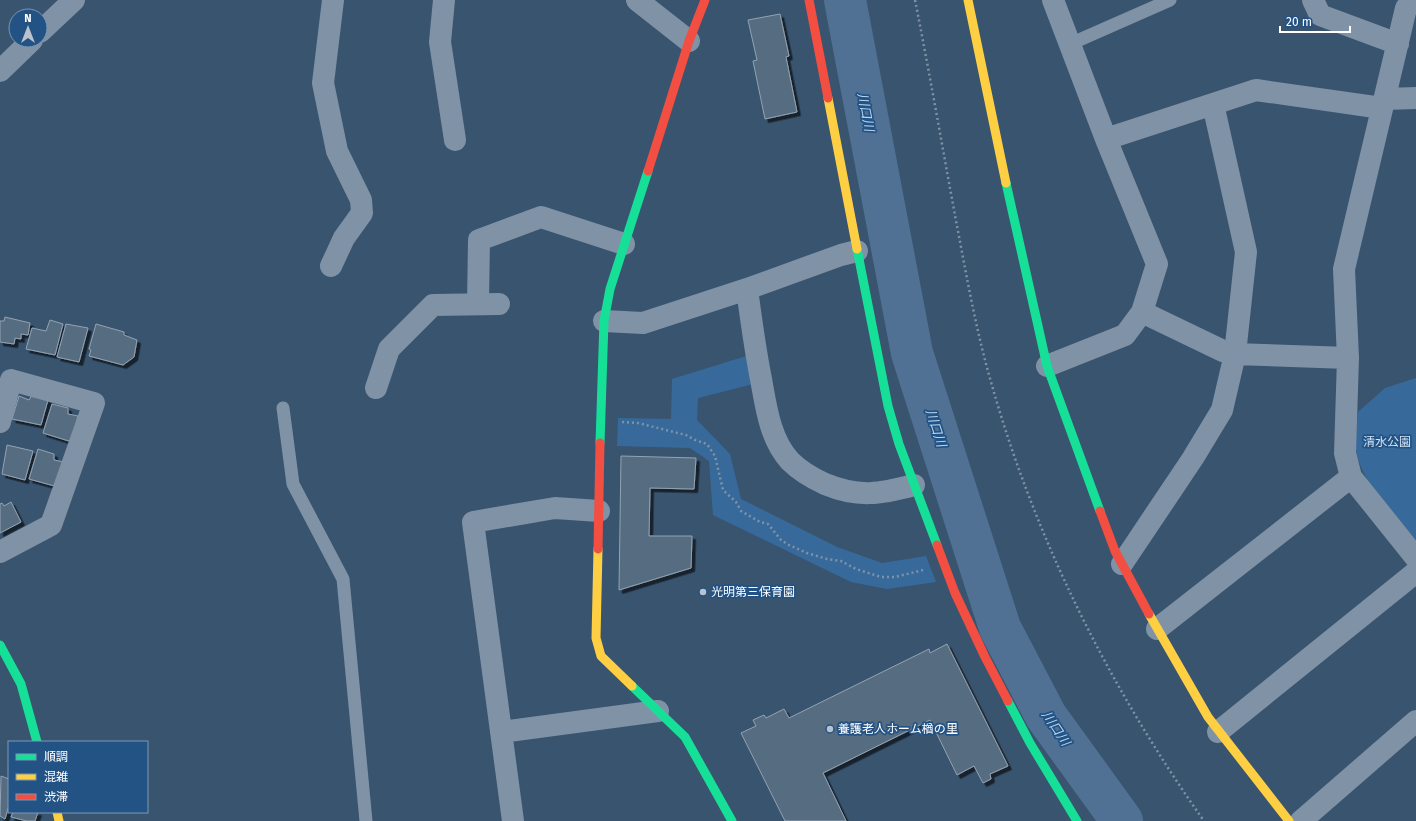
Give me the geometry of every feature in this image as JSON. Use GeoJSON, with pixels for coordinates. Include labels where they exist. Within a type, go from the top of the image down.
{"type":"FeatureCollection","features":[{"type":"Feature","properties":{"kind":"street"},"geometry":{"type":"LineString","coordinates":[[48,24],[74,0]]}},
{"type":"Feature","properties":{"kind":"street"},"geometry":{"type":"LineString","coordinates":[[331,266],[344,238],[362,213],[361,200],[337,151],[323,83],[333,0]]}},
{"type":"Feature","properties":{"kind":"street"},"geometry":{"type":"LineString","coordinates":[[444,0],[440,42],[455,140]]}},
{"type":"Feature","properties":{"kind":"street"},"geometry":{"type":"LineString","coordinates":[[705,0],[689,41],[624,244],[610,289],[604,321],[600,423],[596,638],[601,656],[685,738],[732,821]]}},
{"type":"Feature","properties":{"kind":"street"},"geometry":{"type":"LineString","coordinates":[[809,0],[888,406],[900,444],[955,592],[985,657],[1030,742],[1077,821]]}},
{"type":"Feature","properties":{"kind":"street"},"geometry":{"type":"LineString","coordinates":[[968,0],[1019,244],[1047,366],[1115,551],[1157,629],[1208,717],[1218,732],[1289,821]]}},
{"type":"Feature","properties":{"kind":"street"},"geometry":{"type":"LineString","coordinates":[[1047,366],[1124,335],[1142,312],[1157,264],[1106,139],[1053,0]]}},
{"type":"Feature","properties":{"kind":"street"},"geometry":{"type":"LineString","coordinates":[[1313,0],[1320,15],[1398,44]]}},
{"type":"Feature","properties":{"kind":"street"},"geometry":{"type":"LineString","coordinates":[[1416,1],[1406,8],[1344,269],[1348,358],[1345,453],[1351,477],[1416,558]]}},
{"type":"Feature","properties":{"kind":"street"},"geometry":{"type":"LineString","coordinates":[[644,2],[689,41]]}},
{"type":"Feature","properties":{"kind":"street"},"geometry":{"type":"LineString","coordinates":[[0,71],[24,48]]}},
{"type":"Feature","properties":{"kind":"street"},"geometry":{"type":"LineString","coordinates":[[1106,139],[1256,90],[1384,103],[1416,98]]}},
{"type":"Feature","properties":{"kind":"street"},"geometry":{"type":"LineString","coordinates":[[1122,564],[1193,458],[1222,410],[1234,354],[1246,252],[1213,104]]}},
{"type":"Feature","properties":{"kind":"street"},"geometry":{"type":"LineString","coordinates":[[376,388],[389,349],[433,305],[488,304],[479,240],[542,217],[624,244]]}},
{"type":"Feature","properties":{"kind":"street"},"geometry":{"type":"LineString","coordinates":[[604,321],[643,323],[747,289],[841,255],[857,251]]}},
{"type":"Feature","properties":{"kind":"street"},"geometry":{"type":"LineString","coordinates":[[747,289],[756,353],[768,415],[777,442],[790,460],[810,477],[836,488],[865,494],[889,492],[914,485]]}},
{"type":"Feature","properties":{"kind":"street"},"geometry":{"type":"LineString","coordinates":[[1142,312],[1223,351],[1234,354],[1348,358]]}},
{"type":"Feature","properties":{"kind":"street"},"geometry":{"type":"LineString","coordinates":[[0,422],[11,380],[94,403],[51,526],[0,552]]}},
{"type":"Feature","properties":{"kind":"street"},"geometry":{"type":"LineString","coordinates":[[1157,629],[1351,477]]}},
{"type":"Feature","properties":{"kind":"street"},"geometry":{"type":"LineString","coordinates":[[513,821],[473,522],[554,508],[599,511]]}},
{"type":"Feature","properties":{"kind":"street"},"geometry":{"type":"LineString","coordinates":[[1218,732],[1416,572]]}},
{"type":"Feature","properties":{"kind":"street"},"geometry":{"type":"LineString","coordinates":[[0,645],[21,684],[37,741]]}},
{"type":"Feature","properties":{"kind":"street"},"geometry":{"type":"LineString","coordinates":[[501,732],[658,711]]}},
{"type":"Feature","properties":{"kind":"street"},"geometry":{"type":"LineString","coordinates":[[1301,821],[1416,721]]}},
{"type":"Feature","properties":{"kind":"lane"},"geometry":{"type":"LineString","coordinates":[[1070,44],[1170,0]]}},
{"type":"Feature","properties":{"kind":"lane"},"geometry":{"type":"LineString","coordinates":[[283,408],[293,484],[343,579],[366,821]]}},
{"type":"Feature","properties":{"kind":"path"},"geometry":{"type":"LineString","coordinates":[[915,0],[968,286],[990,380],[1008,438],[1032,503],[1057,563],[1102,657],[1156,751],[1204,821]]}},
{"type":"Feature","properties":{"kind":"path"},"geometry":{"type":"LineString","coordinates":[[600,423],[615,421],[638,423],[686,435],[707,444],[715,456],[723,490],[736,502],[741,511],[760,522],[768,524],[781,540],[807,553],[827,559],[841,561],[856,569],[881,577],[895,577],[926,570]]}},
{"type":"Feature","properties":{"kind":"green space"},"geometry":{"type":"Polygon","coordinates":[[[756,353],[761,382],[698,398],[697,420],[730,454],[741,499],[837,547],[882,563],[926,556],[936,582],[887,589],[851,582],[713,515],[709,461],[690,448],[617,446],[618,418],[671,419],[672,379],[756,353]]]}},
{"type":"Feature","properties":{"kind":"green space","name":"清水公園"},"geometry":{"type":"Polygon","coordinates":[[[1416,378],[1416,541],[1389,510],[1371,486],[1359,461],[1356,449],[1356,440],[1358,412],[1385,388],[1416,378]]]}},
{"type":"Feature","properties":{"kind":"building"},"geometry":{"type":"Polygon","coordinates":[[[780,14],[789,56],[786,57],[797,112],[765,119],[753,61],[757,60],[748,20],[780,14]]]}},
{"type":"Feature","properties":{"kind":"building"},"geometry":{"type":"Polygon","coordinates":[[[5,317],[30,323],[28,335],[21,334],[21,339],[15,338],[14,344],[0,342],[0,321],[4,321],[5,317]]]}},
{"type":"Feature","properties":{"kind":"building"},"geometry":{"type":"Polygon","coordinates":[[[50,320],[63,324],[55,355],[26,349],[32,328],[46,331],[50,320]]]}},
{"type":"Feature","properties":{"kind":"building"},"geometry":{"type":"Polygon","coordinates":[[[66,324],[88,328],[79,362],[57,357],[66,324]]]}},
{"type":"Feature","properties":{"kind":"building"},"geometry":{"type":"Polygon","coordinates":[[[96,324],[124,332],[124,335],[137,340],[134,357],[123,365],[89,356],[91,350],[89,349],[96,324]]]}},
{"type":"Feature","properties":{"kind":"building"},"geometry":{"type":"Polygon","coordinates":[[[32,395],[48,400],[41,425],[12,419],[19,396],[29,400],[32,395]]]}},
{"type":"Feature","properties":{"kind":"building"},"geometry":{"type":"Polygon","coordinates":[[[52,404],[68,408],[68,414],[78,416],[72,442],[43,433],[52,404]]]}},
{"type":"Feature","properties":{"kind":"building"},"geometry":{"type":"Polygon","coordinates":[[[7,445],[33,451],[25,480],[2,474],[7,445]]]}},
{"type":"Feature","properties":{"kind":"building"},"geometry":{"type":"Polygon","coordinates":[[[38,449],[54,454],[54,460],[64,462],[58,487],[29,479],[38,449]]]}},
{"type":"Feature","properties":{"kind":"building","name":"光明第三保育園"},"geometry":{"type":"Polygon","coordinates":[[[621,456],[696,458],[694,489],[650,488],[649,536],[692,536],[691,568],[619,590],[621,456]]]}},
{"type":"Feature","properties":{"kind":"building"},"geometry":{"type":"Polygon","coordinates":[[[11,502],[21,522],[0,533],[0,504],[2,503],[4,506],[11,502]]]}},
{"type":"Feature","properties":{"kind":"building","name":"養護老人ホーム楢の里"},"geometry":{"type":"Polygon","coordinates":[[[947,644],[1008,766],[990,774],[991,779],[983,783],[974,766],[957,775],[930,720],[823,773],[846,821],[785,821],[741,733],[756,726],[753,720],[764,715],[766,718],[784,709],[789,718],[929,649],[930,653],[947,644]]]}},
{"type":"Feature","properties":{"kind":"building"},"geometry":{"type":"Polygon","coordinates":[[[1,776],[8,779],[8,808],[5,819],[0,816],[1,776]]]}},
{"type":"Feature","properties":{"kind":"building"},"geometry":{"type":"Polygon","coordinates":[[[13,813],[38,813],[35,821],[27,821],[11,817],[13,813]]]}},
{"type":"Feature","properties":{"kind":"waterway","name":"川口川"},"geometry":{"type":"LineString","coordinates":[[845,0],[912,353],[1000,628],[1046,716],[1122,821]]}},
{"type":"Feature","properties":{"kind":"traffic: fast"},"geometry":{"type":"LineString","coordinates":[[600,443],[604,321],[610,289],[648,171]]}},
{"type":"Feature","properties":{"kind":"traffic: fast"},"geometry":{"type":"LineString","coordinates":[[1006,183],[1047,366],[1100,511]]}},
{"type":"Feature","properties":{"kind":"traffic: fast"},"geometry":{"type":"LineString","coordinates":[[857,249],[888,406],[899,444],[937,545]]}},
{"type":"Feature","properties":{"kind":"traffic: fast"},"geometry":{"type":"LineString","coordinates":[[0,645],[21,684],[37,741]]}},
{"type":"Feature","properties":{"kind":"traffic: fast"},"geometry":{"type":"LineString","coordinates":[[632,686],[685,737],[732,821]]}},
{"type":"Feature","properties":{"kind":"traffic: fast"},"geometry":{"type":"LineString","coordinates":[[1008,701],[1030,743],[1077,821]]}},
{"type":"Feature","properties":{"kind":"traffic: slow"},"geometry":{"type":"LineString","coordinates":[[968,0],[1006,183]]}},
{"type":"Feature","properties":{"kind":"traffic: slow"},"geometry":{"type":"LineString","coordinates":[[828,98],[857,249]]}},
{"type":"Feature","properties":{"kind":"traffic: slow"},"geometry":{"type":"LineString","coordinates":[[598,549],[596,638],[601,656],[632,686]]}},
{"type":"Feature","properties":{"kind":"traffic: slow"},"geometry":{"type":"LineString","coordinates":[[1149,614],[1208,717],[1289,821]]}},
{"type":"Feature","properties":{"kind":"traffic: slow"},"geometry":{"type":"LineString","coordinates":[[57,813],[59,821]]}},
{"type":"Feature","properties":{"kind":"traffic: jam"},"geometry":{"type":"LineString","coordinates":[[648,171],[689,41],[705,0]]}},
{"type":"Feature","properties":{"kind":"traffic: jam"},"geometry":{"type":"LineString","coordinates":[[809,0],[828,98]]}},
{"type":"Feature","properties":{"kind":"traffic: jam"},"geometry":{"type":"LineString","coordinates":[[598,549],[600,443]]}},
{"type":"Feature","properties":{"kind":"traffic: jam"},"geometry":{"type":"LineString","coordinates":[[1100,511],[1115,551],[1149,614]]}},
{"type":"Feature","properties":{"kind":"traffic: jam"},"geometry":{"type":"LineString","coordinates":[[937,545],[955,593],[985,657],[1008,701]]}},
{"type":"Feature","properties":{"kind":"place","name":"光明第三保育園"},"geometry":{"type":"Point","coordinates":[703,592]}},
{"type":"Feature","properties":{"kind":"place","name":"養護老人ホーム楢の里"},"geometry":{"type":"Point","coordinates":[830,729]}}]}
